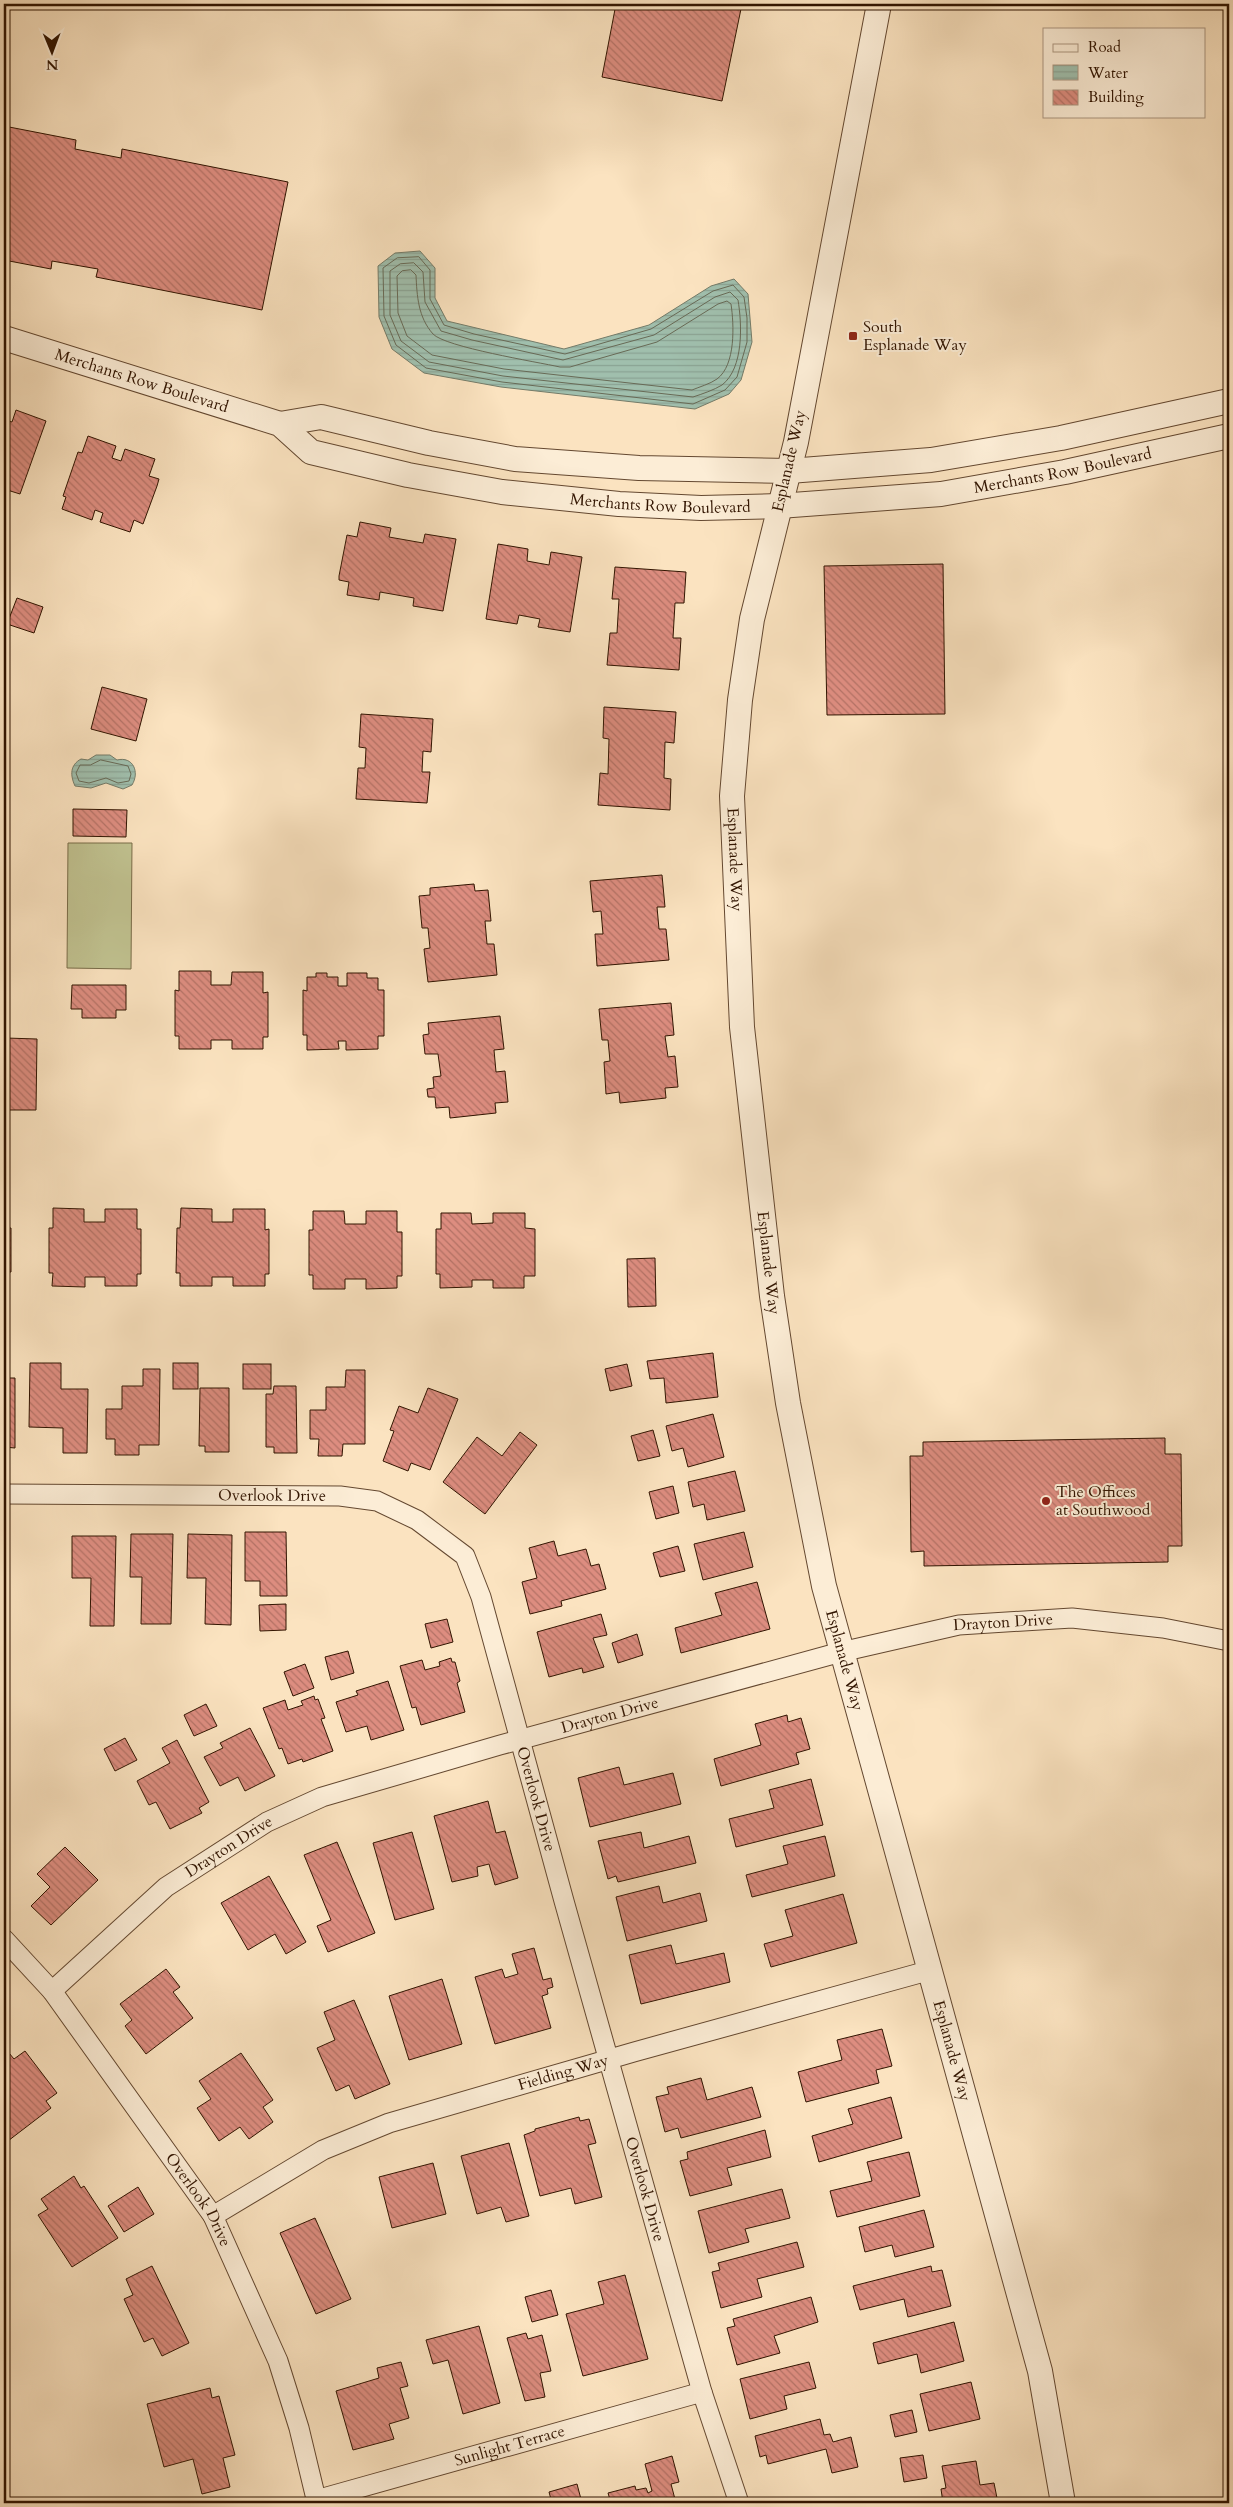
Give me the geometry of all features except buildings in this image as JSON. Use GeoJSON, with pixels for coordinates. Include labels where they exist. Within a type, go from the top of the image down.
{"type":"FeatureCollection","features":[{"type":"Feature","properties":{"kind":"street","name":"Esplanade Way"},"geometry":{"type":"LineString","coordinates":[[879,4],[788,471],[752,619],[740,700],[732,796],[741,1009],[772,1296],[788,1403],[818,1558],[841,1652],[931,1970],[1040,2371],[1062,2503]]}},
{"type":"Feature","properties":{"kind":"street","name":"Merchants Row Boulevard"},"geometry":{"type":"LineString","coordinates":[[4,338],[280,424],[311,452],[408,475],[502,492],[619,504],[701,508],[779,506],[884,499],[1000,485],[1229,436]]}},
{"type":"Feature","properties":{"kind":"street","name":"Merchants Row Boulevard"},"geometry":{"type":"LineString","coordinates":[[280,424],[321,417],[429,442],[515,459],[639,468],[788,471],[931,460],[1061,438],[1229,401]]}},
{"type":"Feature","properties":{"kind":"street","name":"Overlook Drive"},"geometry":{"type":"LineString","coordinates":[[4,1494],[340,1496],[377,1501],[417,1520],[465,1556],[481,1597],[492,1634],[702,2392],[739,2503]]}},
{"type":"Feature","properties":{"kind":"street","name":"Drayton Drive"},"geometry":{"type":"LineString","coordinates":[[52,1991],[166,1887],[267,1822],[322,1797],[520,1740],[841,1652],[960,1625],[1072,1618],[1163,1628],[1229,1641]]}},
{"type":"Feature","properties":{"kind":"street","name":"Overlook Drive"},"geometry":{"type":"LineString","coordinates":[[4,1939],[52,1991],[214,2216],[278,2361],[299,2428],[316,2502]]}},
{"type":"Feature","properties":{"kind":"street","name":"Fielding Way"},"geometry":{"type":"LineString","coordinates":[[214,2216],[323,2150],[389,2123],[609,2059],[931,1970]]}},
{"type":"Feature","properties":{"kind":"street","name":"Sunlight Terrace"},"geometry":{"type":"LineString","coordinates":[[316,2502],[702,2392]]}},
{"type":"Feature","properties":{"kind":"green space"},"geometry":{"type":"Polygon","coordinates":[[[68,843],[132,843],[131,969],[67,968],[68,843]]]}},
{"type":"Feature","properties":{"kind":"water"},"geometry":{"type":"Polygon","coordinates":[[[420,251],[435,268],[435,298],[447,321],[564,349],[649,325],[711,286],[734,279],[748,294],[752,342],[741,380],[729,394],[695,409],[501,387],[424,373],[392,349],[379,317],[378,266],[395,253],[420,251]]]}},
{"type":"Feature","properties":{"kind":"water"},"geometry":{"type":"Polygon","coordinates":[[[96,755],[110,755],[117,760],[123,759],[131,763],[135,770],[132,785],[123,789],[106,783],[91,788],[75,786],[72,771],[77,761],[81,759],[88,760],[96,755]]]}},
{"type":"Feature","properties":{"kind":"place","name":"South Esplanade Way"},"geometry":{"type":"Point","coordinates":[853,336]}},
{"type":"Feature","properties":{"kind":"place","name":"The Offices at Southwood"},"geometry":{"type":"Point","coordinates":[1046,1501]}}]}
